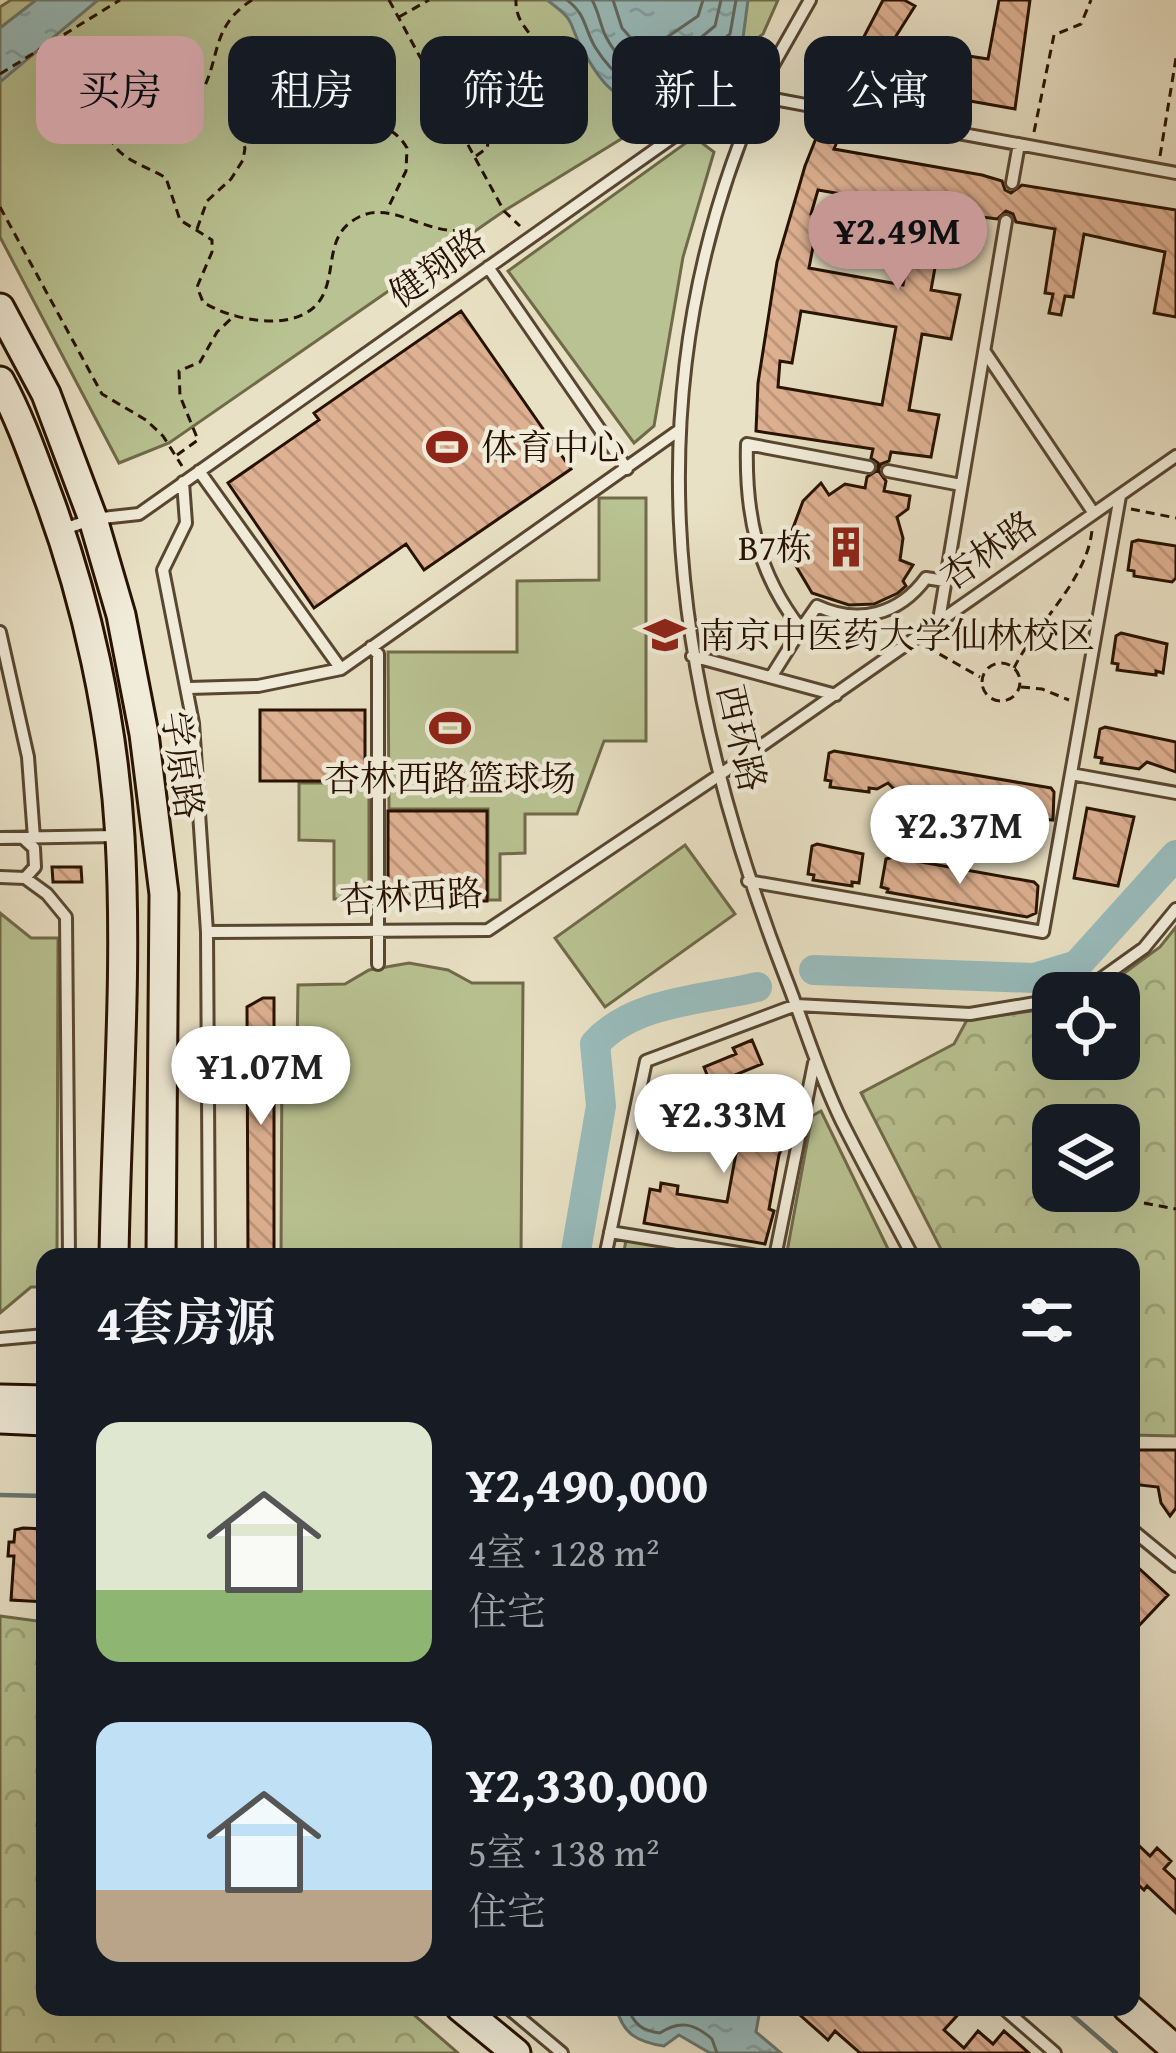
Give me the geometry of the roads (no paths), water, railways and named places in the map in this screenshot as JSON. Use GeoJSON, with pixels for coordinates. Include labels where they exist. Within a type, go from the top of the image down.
{"type":"FeatureCollection","features":[{"type":"Feature","properties":{"kind":"street","name":"学原路"},"geometry":{"type":"LineString","coordinates":[[0,308],[46,394],[94,519],[121,615],[144,734],[164,895],[161,1248]]}},
{"type":"Feature","properties":{"kind":"street","name":"学原路"},"geometry":{"type":"LineString","coordinates":[[0,381],[60,530],[88,632],[109,739],[120,836],[121,1053],[114,1248]]}},
{"type":"Feature","properties":{"kind":"street"},"geometry":{"type":"LineString","coordinates":[[0,1399],[36,1400]]}},
{"type":"Feature","properties":{"kind":"street"},"geometry":{"type":"LineString","coordinates":[[0,1419],[36,1421]]}},
{"type":"Feature","properties":{"kind":"street"},"geometry":{"type":"LineString","coordinates":[[1140,1997],[1176,2028]]}},
{"type":"Feature","properties":{"kind":"street"},"geometry":{"type":"LineString","coordinates":[[471,2016],[516,2053]]}},
{"type":"Feature","properties":{"kind":"street"},"geometry":{"type":"LineString","coordinates":[[1137,2016],[1176,2050]]}},
{"type":"Feature","properties":{"kind":"lane","name":"健翔路"},"geometry":{"type":"LineString","coordinates":[[780,53],[810,0]]}},
{"type":"Feature","properties":{"kind":"lane"},"geometry":{"type":"LineString","coordinates":[[972,135],[1176,172]]}},
{"type":"Feature","properties":{"kind":"lane","name":"健翔路"},"geometry":{"type":"LineString","coordinates":[[60,530],[94,519],[139,514],[663,144]]}},
{"type":"Feature","properties":{"kind":"lane","name":"西环路"},"geometry":{"type":"LineString","coordinates":[[741,144],[710,228],[690,331],[678,430],[679,548],[692,656],[718,776],[748,881],[839,1118],[908,1248]]}},
{"type":"Feature","properties":{"kind":"lane"},"geometry":{"type":"LineString","coordinates":[[1012,183],[1025,145]]}},
{"type":"Feature","properties":{"kind":"lane"},"geometry":{"type":"LineString","coordinates":[[938,621],[1006,220]]}},
{"type":"Feature","properties":{"kind":"lane"},"geometry":{"type":"LineString","coordinates":[[488,268],[627,469]]}},
{"type":"Feature","properties":{"kind":"lane"},"geometry":{"type":"LineString","coordinates":[[985,352],[1094,512]]}},
{"type":"Feature","properties":{"kind":"lane"},"geometry":{"type":"LineString","coordinates":[[189,688],[258,686],[341,668],[678,430]]}},
{"type":"Feature","properties":{"kind":"lane"},"geometry":{"type":"LineString","coordinates":[[801,629],[775,591],[756,549],[748,509],[747,444],[869,467]]}},
{"type":"Feature","properties":{"kind":"lane","name":"杏林路"},"geometry":{"type":"LineString","coordinates":[[718,776],[1094,512],[1119,501],[1176,456]]}},
{"type":"Feature","properties":{"kind":"lane"},"geometry":{"type":"LineString","coordinates":[[888,471],[962,485]]}},
{"type":"Feature","properties":{"kind":"lane"},"geometry":{"type":"LineString","coordinates":[[190,477],[341,668]]}},
{"type":"Feature","properties":{"kind":"lane"},"geometry":{"type":"LineString","coordinates":[[190,477],[186,524],[164,570],[189,688],[207,932],[209,1248]]}},
{"type":"Feature","properties":{"kind":"lane"},"geometry":{"type":"LineString","coordinates":[[748,881],[1042,932],[1119,501]]}},
{"type":"Feature","properties":{"kind":"lane"},"geometry":{"type":"LineString","coordinates":[[771,677],[817,606],[851,616],[875,614],[909,597],[926,578],[945,581]]}},
{"type":"Feature","properties":{"kind":"lane"},"geometry":{"type":"LineString","coordinates":[[0,632],[28,757],[29,838],[37,860],[25,878]]}},
{"type":"Feature","properties":{"kind":"lane"},"geometry":{"type":"LineString","coordinates":[[371,647],[378,654],[378,964]]}},
{"type":"Feature","properties":{"kind":"lane"},"geometry":{"type":"LineString","coordinates":[[692,656],[836,695]]}},
{"type":"Feature","properties":{"kind":"lane"},"geometry":{"type":"LineString","coordinates":[[1071,774],[1176,794]]}},
{"type":"Feature","properties":{"kind":"lane","name":"杏林西路"},"geometry":{"type":"LineString","coordinates":[[207,932],[488,930],[718,776]]}},
{"type":"Feature","properties":{"kind":"lane"},"geometry":{"type":"LineString","coordinates":[[0,838],[120,836]]}},
{"type":"Feature","properties":{"kind":"lane"},"geometry":{"type":"LineString","coordinates":[[0,877],[25,878],[66,917],[70,1248]]}},
{"type":"Feature","properties":{"kind":"lane"},"geometry":{"type":"LineString","coordinates":[[1110,972],[1144,948],[1176,909]]}},
{"type":"Feature","properties":{"kind":"lane"},"geometry":{"type":"LineString","coordinates":[[607,1248],[646,1061],[796,1005],[970,1014],[1032,1004]]}},
{"type":"Feature","properties":{"kind":"lane"},"geometry":{"type":"LineString","coordinates":[[777,1248],[814,1060]]}},
{"type":"Feature","properties":{"kind":"lane"},"geometry":{"type":"LineString","coordinates":[[610,1232],[709,1248]]}},
{"type":"Feature","properties":{"kind":"lane"},"geometry":{"type":"LineString","coordinates":[[0,1339],[36,1336]]}},
{"type":"Feature","properties":{"kind":"lane"},"geometry":{"type":"LineString","coordinates":[[1140,1536],[1176,1566]]}},
{"type":"Feature","properties":{"kind":"lane"},"geometry":{"type":"LineString","coordinates":[[518,2016],[562,2053]]}},
{"type":"Feature","properties":{"kind":"lane"},"geometry":{"type":"LineString","coordinates":[[1012,2016],[1055,2053]]}},
{"type":"Feature","properties":{"kind":"water"},"geometry":{"type":"Polygon","coordinates":[[[36,0],[98,0],[55,36],[36,36],[36,52],[0,82],[0,28],[36,0]]]}},
{"type":"Feature","properties":{"kind":"water"},"geometry":{"type":"Polygon","coordinates":[[[547,0],[748,0],[743,36],[612,36],[612,90],[588,58],[588,36],[576,36],[547,0]]]}},
{"type":"Feature","properties":{"kind":"water"},"geometry":{"type":"Polygon","coordinates":[[[619,2016],[759,2016],[756,2032],[781,2053],[710,2053],[679,2035],[664,2046],[627,2030],[619,2016]]]}},
{"type":"Feature","properties":{"kind":"waterway"},"geometry":{"type":"LineString","coordinates":[[814,970],[1034,978],[1077,965],[1176,855]]}},
{"type":"Feature","properties":{"kind":"waterway"},"geometry":{"type":"LineString","coordinates":[[577,1248],[601,1106],[595,1044],[649,1010],[757,987]]}},
{"type":"Feature","properties":{"kind":"waterway"},"geometry":{"type":"LineString","coordinates":[[0,1495],[36,1496]]}},
{"type":"Feature","properties":{"kind":"waterway"},"geometry":{"type":"LineString","coordinates":[[1073,2016],[1116,2053]]}},
{"type":"Feature","properties":{"kind":"place","name":"体育中心"},"geometry":{"type":"Point","coordinates":[447,447]}},
{"type":"Feature","properties":{"kind":"place","name":"B7栋"},"geometry":{"type":"Point","coordinates":[846,547]}},
{"type":"Feature","properties":{"kind":"place","name":"南京中医药大学仙林校区"},"geometry":{"type":"Point","coordinates":[665,635]}},
{"type":"Feature","properties":{"kind":"place","name":"杏林西路篮球场"},"geometry":{"type":"Point","coordinates":[450,728]}}]}
